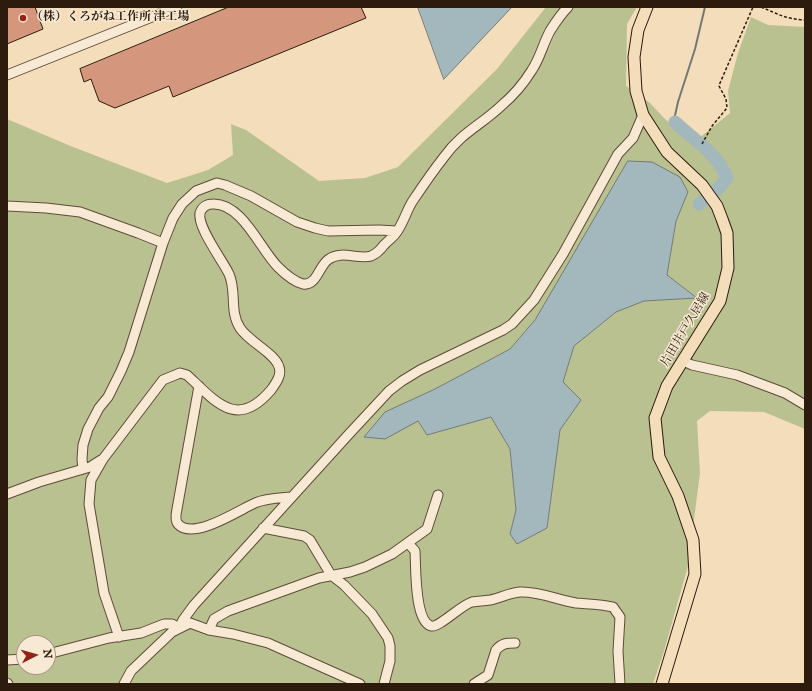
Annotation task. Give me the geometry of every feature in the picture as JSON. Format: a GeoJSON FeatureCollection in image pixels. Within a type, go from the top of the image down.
{"type":"FeatureCollection","features":[{"type":"Feature","properties":{"kind":"main road","name":"片田井戸久居線"},"geometry":{"type":"LineString","coordinates":[[647,7],[638,30],[634,57],[636,91],[643,115],[667,152],[702,185],[716,206],[727,233],[728,268],[720,301],[667,386],[655,418],[659,457],[678,496],[693,540],[695,574],[662,684]]}},
{"type":"Feature","properties":{"kind":"street"},"geometry":{"type":"LineString","coordinates":[[7,75],[177,7]]}},
{"type":"Feature","properties":{"kind":"street"},"geometry":{"type":"LineString","coordinates":[[119,637],[104,593],[89,504],[91,480],[103,459],[163,380],[180,373],[187,375],[223,407],[231,410],[240,410],[248,408],[264,398],[275,385],[280,376],[280,369],[276,360],[246,337],[234,318],[230,275],[216,254],[200,221],[200,214],[203,207],[210,204],[218,204],[226,206],[232,210],[240,217],[279,267],[298,282],[306,284],[312,282],[328,259],[336,256],[371,256],[379,251],[397,231],[412,202],[456,141],[502,106],[532,70],[550,31],[568,7]]}},
{"type":"Feature","properties":{"kind":"street"},"geometry":{"type":"LineString","coordinates":[[179,628],[182,620],[194,605],[389,391],[420,370],[512,324],[534,300],[563,254],[618,154],[633,138],[643,115]]}},
{"type":"Feature","properties":{"kind":"street"},"geometry":{"type":"LineString","coordinates":[[83,469],[83,445],[88,429],[99,408],[108,397],[129,352],[163,243],[173,218],[182,204],[196,191],[217,184],[225,185],[245,193],[297,222],[328,231],[397,231]]}},
{"type":"Feature","properties":{"kind":"street"},"geometry":{"type":"LineString","coordinates":[[7,206],[46,208],[80,212],[163,243]]}},
{"type":"Feature","properties":{"kind":"street"},"geometry":{"type":"LineString","coordinates":[[683,361],[692,365],[738,375],[785,393],[805,405]]}},
{"type":"Feature","properties":{"kind":"street"},"geometry":{"type":"LineString","coordinates":[[199,386],[177,509],[176,520],[178,525],[188,529],[198,529],[256,502],[272,498],[291,497]]}},
{"type":"Feature","properties":{"kind":"street"},"geometry":{"type":"LineString","coordinates":[[7,494],[39,482],[90,467],[103,459]]}},
{"type":"Feature","properties":{"kind":"street"},"geometry":{"type":"LineString","coordinates":[[209,630],[214,619],[228,611],[290,588],[331,575],[350,572],[377,562],[392,554],[427,529],[438,495]]}},
{"type":"Feature","properties":{"kind":"street"},"geometry":{"type":"LineString","coordinates":[[263,528],[304,536],[310,540],[331,575],[344,585],[372,614],[388,638],[390,646],[384,684]]}},
{"type":"Feature","properties":{"kind":"street"},"geometry":{"type":"LineString","coordinates":[[408,543],[415,551],[416,589],[422,617],[427,624],[432,626],[436,626],[459,608],[472,603],[489,600],[511,593],[521,592],[576,603],[613,607],[620,617],[618,651],[620,684]]}},
{"type":"Feature","properties":{"kind":"street"},"geometry":{"type":"LineString","coordinates":[[124,684],[131,671],[172,632],[190,623],[209,630],[233,634],[268,643],[360,684]]}},
{"type":"Feature","properties":{"kind":"street"},"geometry":{"type":"LineString","coordinates":[[56,652],[109,638],[141,633],[164,624],[172,624],[179,628]]}},
{"type":"Feature","properties":{"kind":"street"},"geometry":{"type":"LineString","coordinates":[[474,684],[488,675],[496,650],[506,643],[515,643]]}},
{"type":"Feature","properties":{"kind":"path"},"geometry":{"type":"LineString","coordinates":[[702,144],[712,126],[727,108],[726,99],[719,86],[753,7]]}},
{"type":"Feature","properties":{"kind":"path"},"geometry":{"type":"LineString","coordinates":[[761,7],[791,20],[805,20]]}},
{"type":"Feature","properties":{"kind":"green space"},"geometry":{"type":"Polygon","coordinates":[[[546,7],[637,7],[627,24],[626,86],[650,103],[692,144],[730,113],[728,91],[738,53],[751,17],[768,25],[805,27],[805,429],[764,412],[710,411],[697,421],[700,473],[688,566],[653,684],[7,684],[7,119],[73,147],[167,183],[208,170],[233,155],[231,124],[246,130],[319,181],[365,178],[398,167],[497,69],[546,7]],[[688,192],[535,320],[510,349],[435,389],[385,412],[418,421],[427,435],[491,417],[510,449],[516,510],[510,534],[547,528],[560,430],[581,400],[563,382],[574,346],[616,312],[644,301],[697,298],[667,275],[676,221],[688,192]]]}},
{"type":"Feature","properties":{"kind":"water"},"geometry":{"type":"Polygon","coordinates":[[[418,7],[512,7],[444,79],[418,7]]]}},
{"type":"Feature","properties":{"kind":"water"},"geometry":{"type":"Polygon","coordinates":[[[628,161],[652,162],[680,177],[688,192],[676,221],[667,275],[697,298],[644,301],[616,312],[574,346],[563,382],[581,400],[560,430],[547,528],[517,544],[510,534],[516,510],[510,449],[491,417],[427,435],[418,421],[385,439],[364,437],[385,412],[435,389],[510,349],[535,320],[628,161]]]}},
{"type":"Feature","properties":{"kind":"building","name":"（株）くろがね工作所 津工場"},"geometry":{"type":"Polygon","coordinates":[[[7,7],[35,7],[43,29],[7,44],[7,7]]]}},
{"type":"Feature","properties":{"kind":"building"},"geometry":{"type":"Polygon","coordinates":[[[229,7],[361,7],[366,18],[173,97],[169,86],[115,108],[99,101],[91,79],[84,82],[80,69],[229,7]]]}},
{"type":"Feature","properties":{"kind":"waterway"},"geometry":{"type":"LineString","coordinates":[[675,122],[674,120],[678,102],[695,49],[705,7]]}},
{"type":"Feature","properties":{"kind":"waterway"},"geometry":{"type":"LineString","coordinates":[[675,122],[704,147],[723,169],[727,178],[717,190]]}},
{"type":"Feature","properties":{"kind":"waterway"},"geometry":{"type":"LineString","coordinates":[[699,204],[706,199]]}},
{"type":"Feature","properties":{"kind":"place","name":"（株）くろがね工作所 津工場"},"geometry":{"type":"Point","coordinates":[23,18]}}]}
